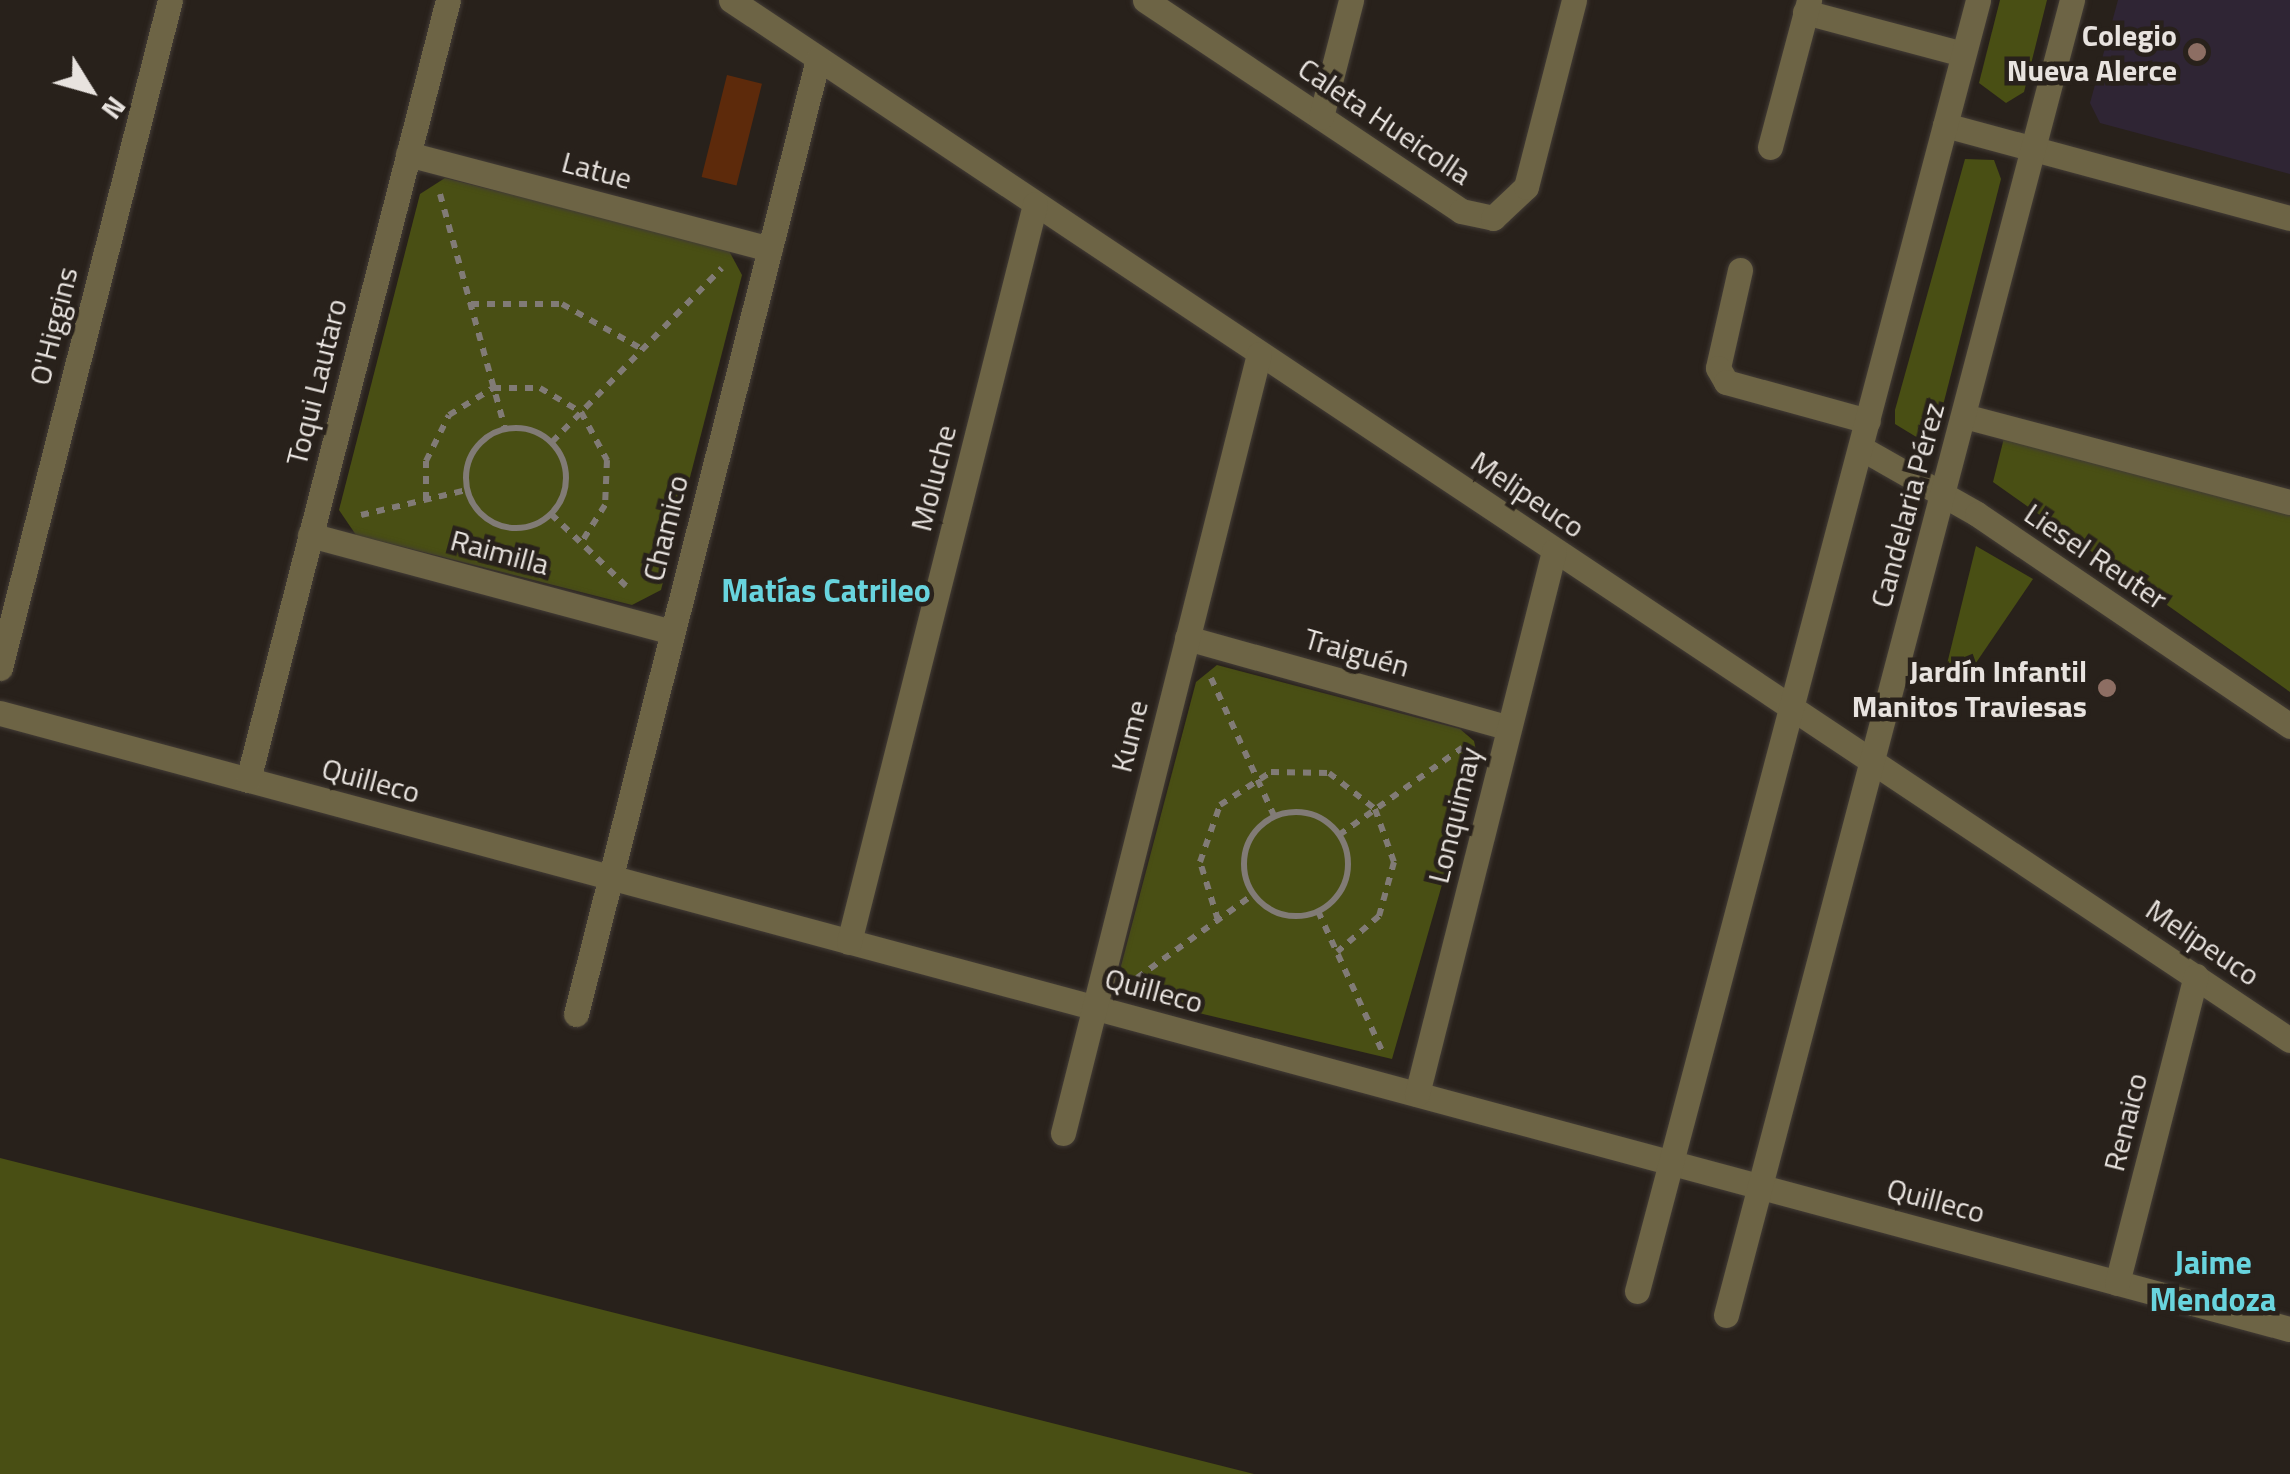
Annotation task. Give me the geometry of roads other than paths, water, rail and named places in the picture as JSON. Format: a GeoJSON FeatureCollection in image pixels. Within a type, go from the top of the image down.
{"type":"FeatureCollection","features":[{"type":"Feature","properties":{"kind":"street","name":"O'Higgins"},"geometry":{"type":"LineString","coordinates":[[0,668],[170,0]]}},
{"type":"Feature","properties":{"kind":"street","name":"Toqui Lautaro"},"geometry":{"type":"LineString","coordinates":[[248,780],[312,531],[419,158],[448,0]]}},
{"type":"Feature","properties":{"kind":"street","name":"Melipeuco"},"geometry":{"type":"LineString","coordinates":[[731,0],[2290,1040]]}},
{"type":"Feature","properties":{"kind":"street","name":"Caleta Hueicolla"},"geometry":{"type":"LineString","coordinates":[[1145,0],[1461,211],[1502,215],[1526,187],[1574,0]]}},
{"type":"Feature","properties":{"kind":"street"},"geometry":{"type":"LineString","coordinates":[[1321,117],[1350,0]]}},
{"type":"Feature","properties":{"kind":"street","name":"Candelaria Pérez"},"geometry":{"type":"LineString","coordinates":[[1637,1291],[1978,0]]}},
{"type":"Feature","properties":{"kind":"street","name":"Candelaria Pérez"},"geometry":{"type":"LineString","coordinates":[[1726,1315],[2072,0]]}},
{"type":"Feature","properties":{"kind":"street"},"geometry":{"type":"LineString","coordinates":[[1770,147],[1807,6],[1963,54]]}},
{"type":"Feature","properties":{"kind":"street","name":"Chamico"},"geometry":{"type":"LineString","coordinates":[[576,1014],[672,632],[758,246],[818,58]]}},
{"type":"Feature","properties":{"kind":"street"},"geometry":{"type":"LineString","coordinates":[[1945,125],[2290,218]]}},
{"type":"Feature","properties":{"kind":"street","name":"Latue"},"geometry":{"type":"LineString","coordinates":[[419,158],[758,246]]}},
{"type":"Feature","properties":{"kind":"street","name":"Moluche"},"geometry":{"type":"LineString","coordinates":[[849,942],[1035,204]]}},
{"type":"Feature","properties":{"kind":"street"},"geometry":{"type":"LineString","coordinates":[[1740,270],[1718,368],[1726,382],[1868,421]]}},
{"type":"Feature","properties":{"kind":"street","name":"Kume"},"geometry":{"type":"LineString","coordinates":[[1063,1133],[1191,639],[1259,354]]}},
{"type":"Feature","properties":{"kind":"street"},"geometry":{"type":"LineString","coordinates":[[1964,416],[2290,502]]}},
{"type":"Feature","properties":{"kind":"street","name":"Liesel Reuter"},"geometry":{"type":"LineString","coordinates":[[1861,448],[1944,495],[2290,726]]}},
{"type":"Feature","properties":{"kind":"street","name":"Raimilla"},"geometry":{"type":"LineString","coordinates":[[312,531],[672,632]]}},
{"type":"Feature","properties":{"kind":"street","name":"Lonquimay"},"geometry":{"type":"LineString","coordinates":[[1408,1092],[1502,726],[1554,551]]}},
{"type":"Feature","properties":{"kind":"street","name":"Traiguén"},"geometry":{"type":"LineString","coordinates":[[1191,639],[1502,726]]}},
{"type":"Feature","properties":{"kind":"street","name":"Quilleco"},"geometry":{"type":"LineString","coordinates":[[0,714],[2290,1329]]}},
{"type":"Feature","properties":{"kind":"street","name":"Renaico"},"geometry":{"type":"LineString","coordinates":[[2117,1283],[2196,976]]}},
{"type":"Feature","properties":{"kind":"place","name":"Colegio Nueva Alerce"},"geometry":{"type":"Point","coordinates":[2197,52]}},
{"type":"Feature","properties":{"kind":"place","name":"Jardín Infantil Manitos Traviesas"},"geometry":{"type":"Point","coordinates":[2107,688]}},
{"type":"Feature","properties":{"kind":"district","name":"Matías Catrileo"},"geometry":{"type":"Point","coordinates":[826,590]}},
{"type":"Feature","properties":{"kind":"district","name":"Jaime Mendoza"},"geometry":{"type":"Point","coordinates":[2213,1282]}}]}
